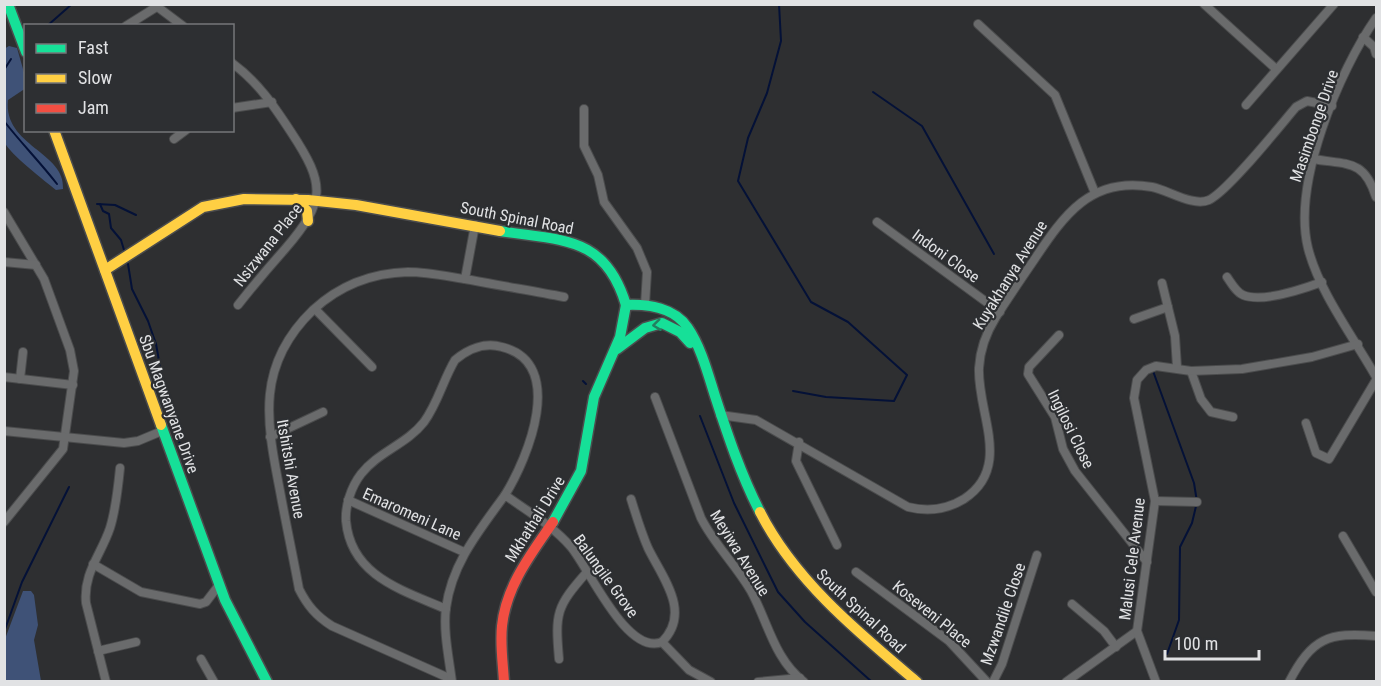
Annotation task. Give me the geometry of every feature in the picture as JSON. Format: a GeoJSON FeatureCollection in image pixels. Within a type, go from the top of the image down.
{"type":"FeatureCollection","features":[{"type":"Feature","properties":{"kind":"street"},"geometry":{"type":"LineString","coordinates":[[8,4],[24,47]]}},
{"type":"Feature","properties":{"kind":"street"},"geometry":{"type":"LineString","coordinates":[[1204,4],[1276,69]]}},
{"type":"Feature","properties":{"kind":"street"},"geometry":{"type":"LineString","coordinates":[[1246,105],[1334,4]]}},
{"type":"Feature","properties":{"kind":"street"},"geometry":{"type":"LineString","coordinates":[[129,24],[156,5],[180,24]]}},
{"type":"Feature","properties":{"kind":"street","name":"Masimbonge Drive"},"geometry":{"type":"LineString","coordinates":[[1377,18],[1363,37],[1332,106],[1313,159],[1306,188],[1304,218],[1309,250],[1322,282],[1377,378]]}},
{"type":"Feature","properties":{"kind":"street"},"geometry":{"type":"LineString","coordinates":[[978,24],[1055,95],[1095,193]]}},
{"type":"Feature","properties":{"kind":"street"},"geometry":{"type":"LineString","coordinates":[[1363,37],[1370,42],[1377,54]]}},
{"type":"Feature","properties":{"kind":"street"},"geometry":{"type":"LineString","coordinates":[[234,65],[256,82],[272,102],[309,160],[314,174],[316,200]]}},
{"type":"Feature","properties":{"kind":"street","name":"Kuyakhanya Avenue"},"geometry":{"type":"LineString","coordinates":[[720,415],[756,420],[799,442],[908,507],[942,509],[964,499],[978,486],[989,464],[990,436],[979,368],[985,337],[1066,213],[1095,193],[1116,187],[1143,186],[1198,202],[1206,201],[1223,189],[1296,107],[1307,101],[1332,106]]}},
{"type":"Feature","properties":{"kind":"street"},"geometry":{"type":"LineString","coordinates":[[234,108],[272,102]]}},
{"type":"Feature","properties":{"kind":"street"},"geometry":{"type":"LineString","coordinates":[[584,109],[584,146],[598,174],[606,207],[626,232],[647,272],[645,304]]}},
{"type":"Feature","properties":{"kind":"street","name":"Sbu Magwanyane Drive"},"geometry":{"type":"LineString","coordinates":[[55,132],[219,585],[242,636],[267,681]]}},
{"type":"Feature","properties":{"kind":"street"},"geometry":{"type":"LineString","coordinates":[[174,139],[183,132]]}},
{"type":"Feature","properties":{"kind":"street"},"geometry":{"type":"LineString","coordinates":[[1313,159],[1357,167],[1365,171],[1370,177],[1377,197]]}},
{"type":"Feature","properties":{"kind":"street","name":"South Spinal Road"},"geometry":{"type":"LineString","coordinates":[[105,270],[203,207],[244,199],[316,200],[567,241],[595,252],[616,275],[626,305],[645,304],[666,310],[688,327],[751,495],[784,553],[828,605],[917,681]]}},
{"type":"Feature","properties":{"kind":"street"},"geometry":{"type":"LineString","coordinates":[[296,200],[307,211],[308,221]]}},
{"type":"Feature","properties":{"kind":"street","name":"Nsizwana Place"},"geometry":{"type":"LineString","coordinates":[[238,305],[308,221],[316,200]]}},
{"type":"Feature","properties":{"kind":"street"},"geometry":{"type":"LineString","coordinates":[[4,212],[49,291],[75,371],[67,438],[61,453],[4,522]]}},
{"type":"Feature","properties":{"kind":"street","name":"Indoni Close"},"geometry":{"type":"LineString","coordinates":[[877,222],[1000,312]]}},
{"type":"Feature","properties":{"kind":"street"},"geometry":{"type":"LineString","coordinates":[[465,279],[475,225]]}},
{"type":"Feature","properties":{"kind":"street"},"geometry":{"type":"LineString","coordinates":[[4,262],[36,265]]}},
{"type":"Feature","properties":{"kind":"street","name":"Itshitshi Avenue"},"geometry":{"type":"LineString","coordinates":[[452,680],[332,626],[312,611],[299,589],[270,437],[267,400],[275,367],[298,326],[315,309],[341,289],[389,273],[423,272],[564,297]]}},
{"type":"Feature","properties":{"kind":"street"},"geometry":{"type":"LineString","coordinates":[[1227,277],[1242,295],[1251,297],[1302,290],[1322,282]]}},
{"type":"Feature","properties":{"kind":"street"},"geometry":{"type":"LineString","coordinates":[[1162,283],[1175,336],[1178,367]]}},
{"type":"Feature","properties":{"kind":"street","name":"Mkhathali Drive"},"geometry":{"type":"LineString","coordinates":[[504,681],[501,640],[506,602],[520,570],[550,528],[577,481],[586,450],[596,391],[625,324],[626,305]]}},
{"type":"Feature","properties":{"kind":"street"},"geometry":{"type":"LineString","coordinates":[[1134,319],[1168,307]]}},
{"type":"Feature","properties":{"kind":"street"},"geometry":{"type":"LineString","coordinates":[[315,309],[372,367]]}},
{"type":"Feature","properties":{"kind":"street"},"geometry":{"type":"LineString","coordinates":[[614,352],[644,327],[659,323],[679,329],[698,352]]}},
{"type":"Feature","properties":{"kind":"street","name":"Ingilosi Close"},"geometry":{"type":"LineString","coordinates":[[1059,335],[1029,367],[1028,374],[1055,417],[1063,449],[1082,482],[1147,562]]}},
{"type":"Feature","properties":{"kind":"street","name":"Malusi Cele Avenue"},"geometry":{"type":"LineString","coordinates":[[1156,681],[1137,632],[1155,501],[1134,390],[1142,374],[1150,368],[1161,365],[1191,370],[1256,368],[1311,357],[1358,344]]}},
{"type":"Feature","properties":{"kind":"street"},"geometry":{"type":"LineString","coordinates":[[446,609],[385,582],[363,566],[355,555],[349,537],[346,514],[348,500],[360,475],[370,464],[398,446],[424,422],[455,360],[463,353],[487,345],[500,346],[522,356],[536,374],[538,401],[526,454],[505,495],[464,552],[456,569],[446,609],[452,680]]}},
{"type":"Feature","properties":{"kind":"street"},"geometry":{"type":"LineString","coordinates":[[20,379],[23,352]]}},
{"type":"Feature","properties":{"kind":"street"},"geometry":{"type":"LineString","coordinates":[[1191,370],[1201,399],[1211,412],[1233,417]]}},
{"type":"Feature","properties":{"kind":"street"},"geometry":{"type":"LineString","coordinates":[[4,377],[73,385]]}},
{"type":"Feature","properties":{"kind":"street"},"geometry":{"type":"LineString","coordinates":[[1306,423],[1316,453],[1329,459],[1377,378]]}},
{"type":"Feature","properties":{"kind":"street","name":"Meyiwa Avenue"},"geometry":{"type":"LineString","coordinates":[[655,397],[700,518],[720,551],[747,585],[778,651],[802,680]]}},
{"type":"Feature","properties":{"kind":"street"},"geometry":{"type":"LineString","coordinates":[[270,437],[323,412]]}},
{"type":"Feature","properties":{"kind":"street"},"geometry":{"type":"LineString","coordinates":[[4,431],[124,443],[162,431]]}},
{"type":"Feature","properties":{"kind":"street"},"geometry":{"type":"LineString","coordinates":[[799,442],[796,461],[837,545]]}},
{"type":"Feature","properties":{"kind":"street"},"geometry":{"type":"LineString","coordinates":[[106,681],[85,596],[87,576],[112,523],[120,468]]}},
{"type":"Feature","properties":{"kind":"street","name":"Balungile Grove"},"geometry":{"type":"LineString","coordinates":[[505,495],[550,528],[572,549],[612,609],[638,640],[651,645],[662,642]]}},
{"type":"Feature","properties":{"kind":"street"},"geometry":{"type":"LineString","coordinates":[[630,499],[648,547],[673,596],[671,630],[662,642],[689,670],[711,681]]}},
{"type":"Feature","properties":{"kind":"street","name":"Emaromeni Lane"},"geometry":{"type":"LineString","coordinates":[[348,500],[464,552]]}},
{"type":"Feature","properties":{"kind":"street"},"geometry":{"type":"LineString","coordinates":[[1155,501],[1197,502]]}},
{"type":"Feature","properties":{"kind":"street"},"geometry":{"type":"LineString","coordinates":[[1343,536],[1377,592]]}},
{"type":"Feature","properties":{"kind":"street","name":"Mzwandile Close"},"geometry":{"type":"LineString","coordinates":[[993,681],[1002,664],[1037,555]]}},
{"type":"Feature","properties":{"kind":"street"},"geometry":{"type":"LineString","coordinates":[[93,564],[141,592],[200,604],[206,602],[219,585]]}},
{"type":"Feature","properties":{"kind":"street"},"geometry":{"type":"LineString","coordinates":[[559,659],[556,627],[561,605],[587,572]]}},
{"type":"Feature","properties":{"kind":"street","name":"Koseveni Place"},"geometry":{"type":"LineString","coordinates":[[856,572],[949,641],[987,681]]}},
{"type":"Feature","properties":{"kind":"street"},"geometry":{"type":"LineString","coordinates":[[1072,604],[1104,631],[1116,647]]}},
{"type":"Feature","properties":{"kind":"street"},"geometry":{"type":"LineString","coordinates":[[1066,681],[1137,632]]}},
{"type":"Feature","properties":{"kind":"street"},"geometry":{"type":"LineString","coordinates":[[1289,681],[1301,659],[1320,640],[1345,634],[1377,636]]}},
{"type":"Feature","properties":{"kind":"street"},"geometry":{"type":"LineString","coordinates":[[98,651],[136,642]]}},
{"type":"Feature","properties":{"kind":"street"},"geometry":{"type":"LineString","coordinates":[[201,659],[214,681]]}},
{"type":"Feature","properties":{"kind":"street"},"geometry":{"type":"LineString","coordinates":[[758,681],[802,680]]}},
{"type":"Feature","properties":{"kind":"shaded area"},"geometry":{"type":"Polygon","coordinates":[[[9,46],[17,48],[24,72],[24,89],[8,100],[9,116],[24,139],[55,166],[61,176],[63,189],[56,190],[20,160],[5,143],[4,49],[9,46]]]}},
{"type":"Feature","properties":{"kind":"shaded area"},"geometry":{"type":"Polygon","coordinates":[[[23,591],[31,591],[34,595],[38,625],[34,640],[41,681],[5,681],[5,639],[23,591]]]}},
{"type":"Feature","properties":{"kind":"waterway"},"geometry":{"type":"LineString","coordinates":[[49,24],[72,4]]}},
{"type":"Feature","properties":{"kind":"waterway"},"geometry":{"type":"LineString","coordinates":[[779,4],[781,41],[767,93],[748,138],[738,181],[811,302],[848,322],[907,375],[894,401],[826,397],[793,391]]}},
{"type":"Feature","properties":{"kind":"waterway"},"geometry":{"type":"LineString","coordinates":[[4,70],[11,59]]}},
{"type":"Feature","properties":{"kind":"waterway"},"geometry":{"type":"LineString","coordinates":[[873,92],[922,126],[994,254]]}},
{"type":"Feature","properties":{"kind":"waterway"},"geometry":{"type":"LineString","coordinates":[[4,121],[57,184]]}},
{"type":"Feature","properties":{"kind":"waterway"},"geometry":{"type":"LineString","coordinates":[[97,204],[115,205],[136,215]]}},
{"type":"Feature","properties":{"kind":"waterway"},"geometry":{"type":"LineString","coordinates":[[100,204],[103,211],[109,214],[111,228],[121,240],[124,250]]}},
{"type":"Feature","properties":{"kind":"waterway"},"geometry":{"type":"LineString","coordinates":[[128,264],[132,289],[148,321],[156,344],[165,394],[187,468]]}},
{"type":"Feature","properties":{"kind":"waterway"},"geometry":{"type":"LineString","coordinates":[[1153,371],[1194,483],[1197,502],[1192,523],[1180,547],[1179,620],[1167,654]]}},
{"type":"Feature","properties":{"kind":"waterway"},"geometry":{"type":"LineString","coordinates":[[583,381],[586,384]]}},
{"type":"Feature","properties":{"kind":"waterway"},"geometry":{"type":"LineString","coordinates":[[700,416],[734,503],[778,592],[805,622],[872,682]]}},
{"type":"Feature","properties":{"kind":"waterway"},"geometry":{"type":"LineString","coordinates":[[4,632],[22,582],[69,487]]}},
{"type":"Feature","properties":{"kind":"traffic: fast"},"geometry":{"type":"LineString","coordinates":[[8,4],[24,47]]}},
{"type":"Feature","properties":{"kind":"traffic: fast"},"geometry":{"type":"LineString","coordinates":[[500,231],[562,240],[593,253],[606,265],[617,282],[626,305],[643,305],[660,309],[683,321],[693,335],[700,352],[735,455],[760,512]]}},
{"type":"Feature","properties":{"kind":"traffic: fast"},"geometry":{"type":"LineString","coordinates":[[553,522],[581,471],[594,397],[620,337],[626,305]]}},
{"type":"Feature","properties":{"kind":"traffic: fast"},"geometry":{"type":"LineString","coordinates":[[617,349],[645,328],[662,323],[680,332],[690,343]]}},
{"type":"Feature","properties":{"kind":"traffic: fast"},"geometry":{"type":"LineString","coordinates":[[161,425],[225,600],[267,682]]}},
{"type":"Feature","properties":{"kind":"traffic: slow"},"geometry":{"type":"LineString","coordinates":[[55,132],[161,425]]}},
{"type":"Feature","properties":{"kind":"traffic: slow"},"geometry":{"type":"LineString","coordinates":[[105,270],[203,207],[244,199],[308,200],[356,205],[500,231]]}},
{"type":"Feature","properties":{"kind":"traffic: slow"},"geometry":{"type":"LineString","coordinates":[[296,199],[307,211],[308,221]]}},
{"type":"Feature","properties":{"kind":"traffic: slow"},"geometry":{"type":"LineString","coordinates":[[760,512],[774,537],[810,583],[851,625],[917,682]]}},
{"type":"Feature","properties":{"kind":"traffic: jam"},"geometry":{"type":"LineString","coordinates":[[504,682],[501,647],[504,611],[521,571],[553,522]]}}]}
